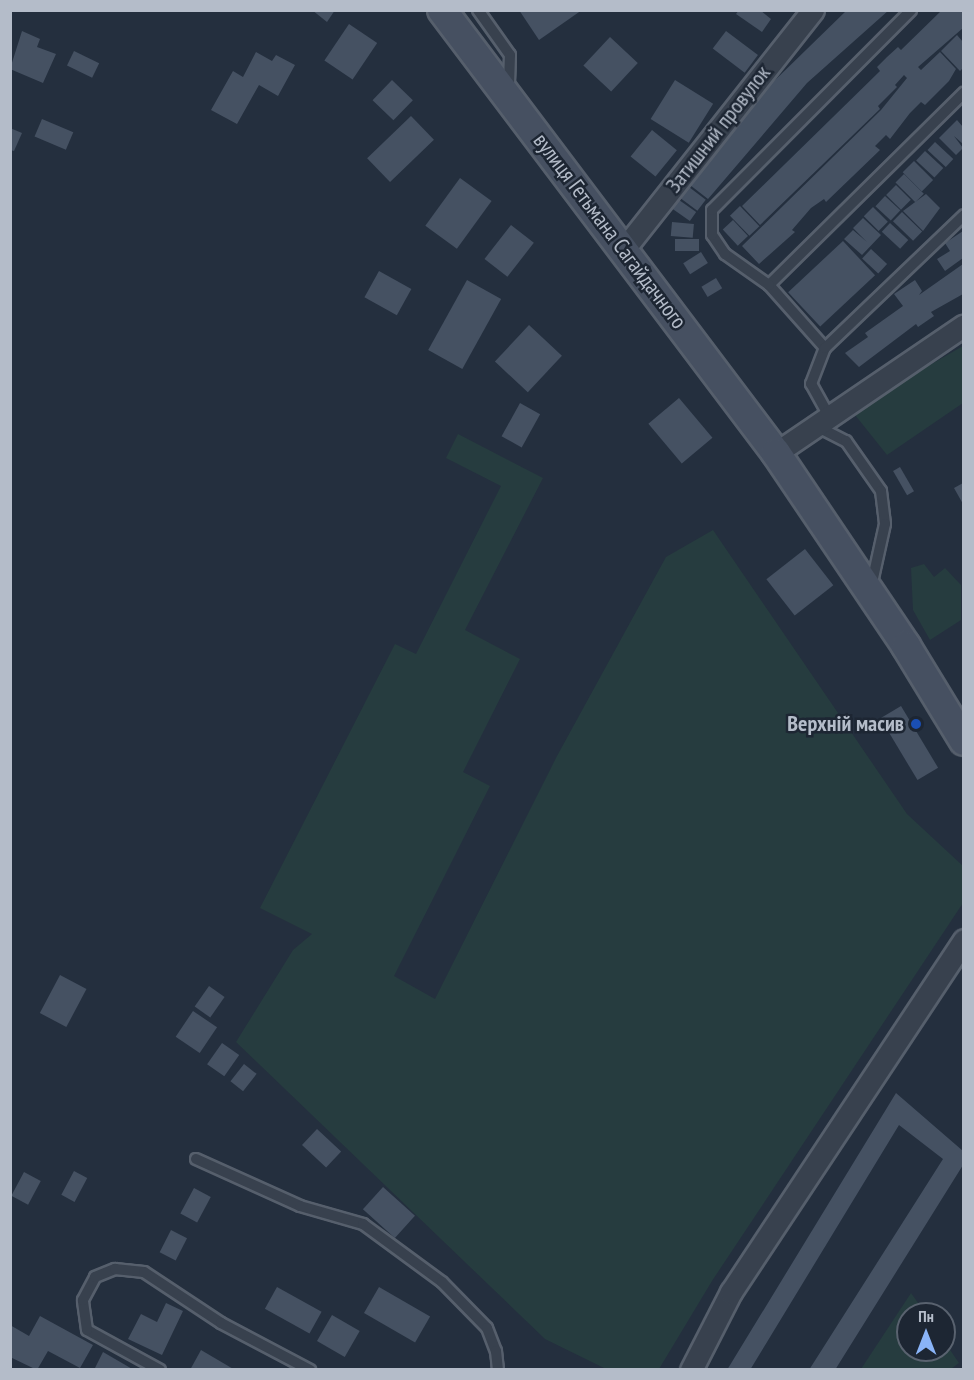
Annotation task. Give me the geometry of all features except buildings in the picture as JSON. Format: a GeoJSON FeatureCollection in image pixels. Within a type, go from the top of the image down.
{"type":"FeatureCollection","features":[{"type":"Feature","properties":{"kind":"main road","name":"вулиця Гетьмана Сагайдачного"},"geometry":{"type":"LineString","coordinates":[[442,10],[776,453],[870,592],[963,741]]}},
{"type":"Feature","properties":{"kind":"street","name":"Затишний провулок"},"geometry":{"type":"LineString","coordinates":[[624,249],[813,10]]}},
{"type":"Feature","properties":{"kind":"street"},"geometry":{"type":"LineString","coordinates":[[776,453],[963,325]]}},
{"type":"Feature","properties":{"kind":"street"},"geometry":{"type":"LineString","coordinates":[[691,1370],[731,1292],[963,939]]}},
{"type":"Feature","properties":{"kind":"lane"},"geometry":{"type":"LineString","coordinates":[[478,10],[510,55],[509,98]]}},
{"type":"Feature","properties":{"kind":"lane"},"geometry":{"type":"LineString","coordinates":[[825,348],[769,285],[724,254],[712,235],[712,210],[912,10]]}},
{"type":"Feature","properties":{"kind":"lane"},"geometry":{"type":"LineString","coordinates":[[769,285],[963,93]]}},
{"type":"Feature","properties":{"kind":"lane"},"geometry":{"type":"LineString","coordinates":[[870,592],[885,524],[881,491],[846,441],[823,421],[812,384],[825,348],[963,215]]}},
{"type":"Feature","properties":{"kind":"lane"},"geometry":{"type":"LineString","coordinates":[[196,1159],[300,1206],[363,1224],[441,1282],[487,1328],[496,1351],[498,1370]]}},
{"type":"Feature","properties":{"kind":"lane"},"geometry":{"type":"LineString","coordinates":[[160,1370],[87,1330],[83,1300],[95,1277],[115,1269],[144,1272],[221,1323],[310,1370]]}},
{"type":"Feature","properties":{"kind":"green space"},"geometry":{"type":"Polygon","coordinates":[[[963,346],[963,403],[887,455],[851,410],[963,346]]]}},
{"type":"Feature","properties":{"kind":"green space"},"geometry":{"type":"Polygon","coordinates":[[[458,434],[543,478],[465,630],[520,659],[463,772],[490,786],[394,976],[435,999],[557,756],[666,557],[713,530],[907,814],[963,866],[963,903],[712,1281],[659,1369],[606,1369],[545,1339],[236,1042],[293,950],[312,934],[260,908],[395,644],[416,654],[501,486],[446,458],[458,434]]]}},
{"type":"Feature","properties":{"kind":"green space"},"geometry":{"type":"Polygon","coordinates":[[[924,564],[934,577],[945,568],[961,585],[961,620],[930,640],[913,610],[911,568],[924,564]]]}},
{"type":"Feature","properties":{"kind":"green space"},"geometry":{"type":"Polygon","coordinates":[[[911,1293],[917,1302],[905,1302],[911,1293]]]}},
{"type":"Feature","properties":{"kind":"green space"},"geometry":{"type":"Polygon","coordinates":[[[896,1316],[896,1362],[956,1362],[956,1359],[959,1363],[951,1369],[861,1369],[896,1316]]]}},
{"type":"Feature","properties":{"kind":"place","name":"Верхній масив"},"geometry":{"type":"Point","coordinates":[916,724]}}]}
